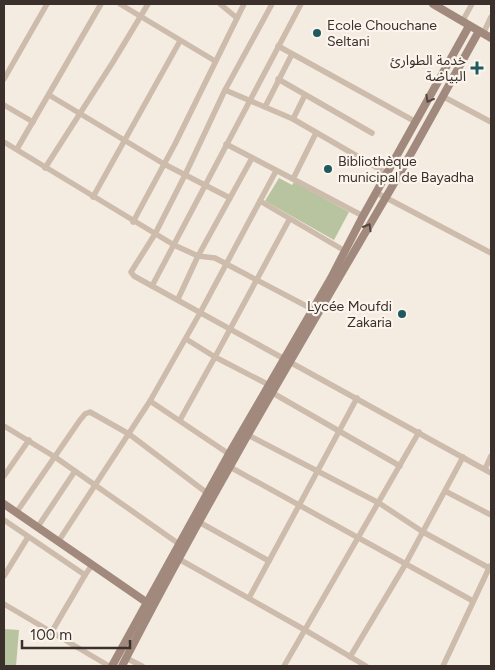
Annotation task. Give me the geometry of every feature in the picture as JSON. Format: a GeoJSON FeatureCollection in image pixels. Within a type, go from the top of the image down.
{"type":"FeatureCollection","features":[{"type":"Feature","properties":{"kind":"street"},"geometry":{"type":"LineString","coordinates":[[4,79],[47,4]]}},
{"type":"Feature","properties":{"kind":"street"},"geometry":{"type":"LineString","coordinates":[[17,149],[101,4]]}},
{"type":"Feature","properties":{"kind":"street"},"geometry":{"type":"LineString","coordinates":[[120,4],[215,61]]}},
{"type":"Feature","properties":{"kind":"street"},"geometry":{"type":"LineString","coordinates":[[45,168],[148,4]]}},
{"type":"Feature","properties":{"kind":"street"},"geometry":{"type":"LineString","coordinates":[[220,4],[237,18]]}},
{"type":"Feature","properties":{"kind":"street"},"geometry":{"type":"LineString","coordinates":[[133,222],[244,4]]}},
{"type":"Feature","properties":{"kind":"street"},"geometry":{"type":"LineString","coordinates":[[272,4],[225,90],[156,234],[131,272],[134,276],[200,313],[231,328],[491,473]]}},
{"type":"Feature","properties":{"kind":"street"},"geometry":{"type":"LineString","coordinates":[[152,286],[301,4]]}},
{"type":"Feature","properties":{"kind":"street"},"geometry":{"type":"LineString","coordinates":[[433,4],[491,38]]}},
{"type":"Feature","properties":{"kind":"street"},"geometry":{"type":"LineString","coordinates":[[287,359],[312,309],[331,278],[363,216],[416,122],[466,24],[472,4]]}},
{"type":"Feature","properties":{"kind":"street"},"geometry":{"type":"LineString","coordinates":[[176,557],[179,544],[229,454],[270,389],[385,197],[442,96],[491,17]]}},
{"type":"Feature","properties":{"kind":"street"},"geometry":{"type":"LineString","coordinates":[[93,197],[180,41]]}},
{"type":"Feature","properties":{"kind":"street"},"geometry":{"type":"LineString","coordinates":[[278,46],[416,122]]}},
{"type":"Feature","properties":{"kind":"street"},"geometry":{"type":"LineString","coordinates":[[265,107],[292,54]]}},
{"type":"Feature","properties":{"kind":"street"},"geometry":{"type":"LineString","coordinates":[[278,79],[372,133]]}},
{"type":"Feature","properties":{"kind":"street"},"geometry":{"type":"LineString","coordinates":[[225,90],[293,119],[388,174]]}},
{"type":"Feature","properties":{"kind":"street"},"geometry":{"type":"LineString","coordinates":[[49,95],[164,164],[230,198]]}},
{"type":"Feature","properties":{"kind":"street"},"geometry":{"type":"LineString","coordinates":[[293,119],[306,95]]}},
{"type":"Feature","properties":{"kind":"street"},"geometry":{"type":"LineString","coordinates":[[442,96],[491,122]]}},
{"type":"Feature","properties":{"kind":"street"},"geometry":{"type":"LineString","coordinates":[[4,105],[33,122]]}},
{"type":"Feature","properties":{"kind":"street"},"geometry":{"type":"LineString","coordinates":[[292,179],[316,133]]}},
{"type":"Feature","properties":{"kind":"street"},"geometry":{"type":"LineString","coordinates":[[4,142],[133,222],[174,245],[198,256],[210,257],[227,264],[312,309]]}},
{"type":"Feature","properties":{"kind":"street"},"geometry":{"type":"LineString","coordinates":[[226,144],[363,216]]}},
{"type":"Feature","properties":{"kind":"street"},"geometry":{"type":"LineString","coordinates":[[178,299],[198,256],[252,158]]}},
{"type":"Feature","properties":{"kind":"street"},"geometry":{"type":"LineString","coordinates":[[58,542],[150,401],[186,339],[276,171]]}},
{"type":"Feature","properties":{"kind":"street"},"geometry":{"type":"LineString","coordinates":[[377,193],[491,253]]}},
{"type":"Feature","properties":{"kind":"street"},"geometry":{"type":"LineString","coordinates":[[260,201],[289,220],[346,251]]}},
{"type":"Feature","properties":{"kind":"street"},"geometry":{"type":"LineString","coordinates":[[180,420],[216,358],[289,220]]}},
{"type":"Feature","properties":{"kind":"street"},"geometry":{"type":"LineString","coordinates":[[186,339],[400,466]]}},
{"type":"Feature","properties":{"kind":"street"},"geometry":{"type":"LineString","coordinates":[[4,604],[51,633],[111,666],[199,522],[248,435],[270,389]]}},
{"type":"Feature","properties":{"kind":"street"},"geometry":{"type":"LineString","coordinates":[[249,598],[356,398]]}},
{"type":"Feature","properties":{"kind":"street"},"geometry":{"type":"LineString","coordinates":[[150,401],[229,454]]}},
{"type":"Feature","properties":{"kind":"street"},"geometry":{"type":"LineString","coordinates":[[16,513],[80,420],[85,414],[90,412],[129,434],[207,493]]}},
{"type":"Feature","properties":{"kind":"street"},"geometry":{"type":"LineString","coordinates":[[4,426],[55,457],[179,544]]}},
{"type":"Feature","properties":{"kind":"street"},"geometry":{"type":"LineString","coordinates":[[284,666],[419,432]]}},
{"type":"Feature","properties":{"kind":"street"},"geometry":{"type":"LineString","coordinates":[[248,435],[379,504],[423,532],[491,567],[443,666]]}},
{"type":"Feature","properties":{"kind":"street"},"geometry":{"type":"LineString","coordinates":[[4,476],[29,440]]}},
{"type":"Feature","properties":{"kind":"street"},"geometry":{"type":"LineString","coordinates":[[484,469],[491,456]]}},
{"type":"Feature","properties":{"kind":"street"},"geometry":{"type":"LineString","coordinates":[[350,657],[405,565],[463,457]]}},
{"type":"Feature","properties":{"kind":"street"},"geometry":{"type":"LineString","coordinates":[[230,467],[474,602]]}},
{"type":"Feature","properties":{"kind":"street"},"geometry":{"type":"LineString","coordinates":[[37,528],[75,471]]}},
{"type":"Feature","properties":{"kind":"street"},"geometry":{"type":"LineString","coordinates":[[445,491],[491,516]]}},
{"type":"Feature","properties":{"kind":"street"},"geometry":{"type":"LineString","coordinates":[[4,504],[149,604]]}},
{"type":"Feature","properties":{"kind":"street"},"geometry":{"type":"LineString","coordinates":[[4,520],[85,575]]}},
{"type":"Feature","properties":{"kind":"street"},"geometry":{"type":"LineString","coordinates":[[199,522],[269,561]]}},
{"type":"Feature","properties":{"kind":"street"},"geometry":{"type":"LineString","coordinates":[[4,576],[28,536]]}},
{"type":"Feature","properties":{"kind":"street"},"geometry":{"type":"LineString","coordinates":[[44,548],[50,536]]}},
{"type":"Feature","properties":{"kind":"street"},"geometry":{"type":"LineString","coordinates":[[176,557],[366,666]]}},
{"type":"Feature","properties":{"kind":"street"},"geometry":{"type":"LineString","coordinates":[[51,633],[92,565]]}},
{"type":"Feature","properties":{"kind":"street"},"geometry":{"type":"LineString","coordinates":[[122,666],[149,604]]}},
{"type":"Feature","properties":{"kind":"street"},"geometry":{"type":"LineString","coordinates":[[126,658],[142,666]]}},
{"type":"Feature","properties":{"kind":"green space"},"geometry":{"type":"Polygon","coordinates":[[[279,178],[292,185],[294,182],[349,212],[334,240],[265,201],[279,178]]]}},
{"type":"Feature","properties":{"kind":"green space"},"geometry":{"type":"Polygon","coordinates":[[[4,629],[19,630],[16,666],[4,666],[4,629]]]}},
{"type":"Feature","properties":{"kind":"place","name":"Ecole Chouchane Seltani"},"geometry":{"type":"Point","coordinates":[317,33]}},
{"type":"Feature","properties":{"kind":"place","name":"خدمة الطوارئ البياضة"},"geometry":{"type":"Point","coordinates":[477,68]}},
{"type":"Feature","properties":{"kind":"place","name":"Bibliothèque municipal de Bayadha"},"geometry":{"type":"Point","coordinates":[328,169]}},
{"type":"Feature","properties":{"kind":"place","name":"Lycée Moufdi Zakaria"},"geometry":{"type":"Point","coordinates":[402,314]}}]}
